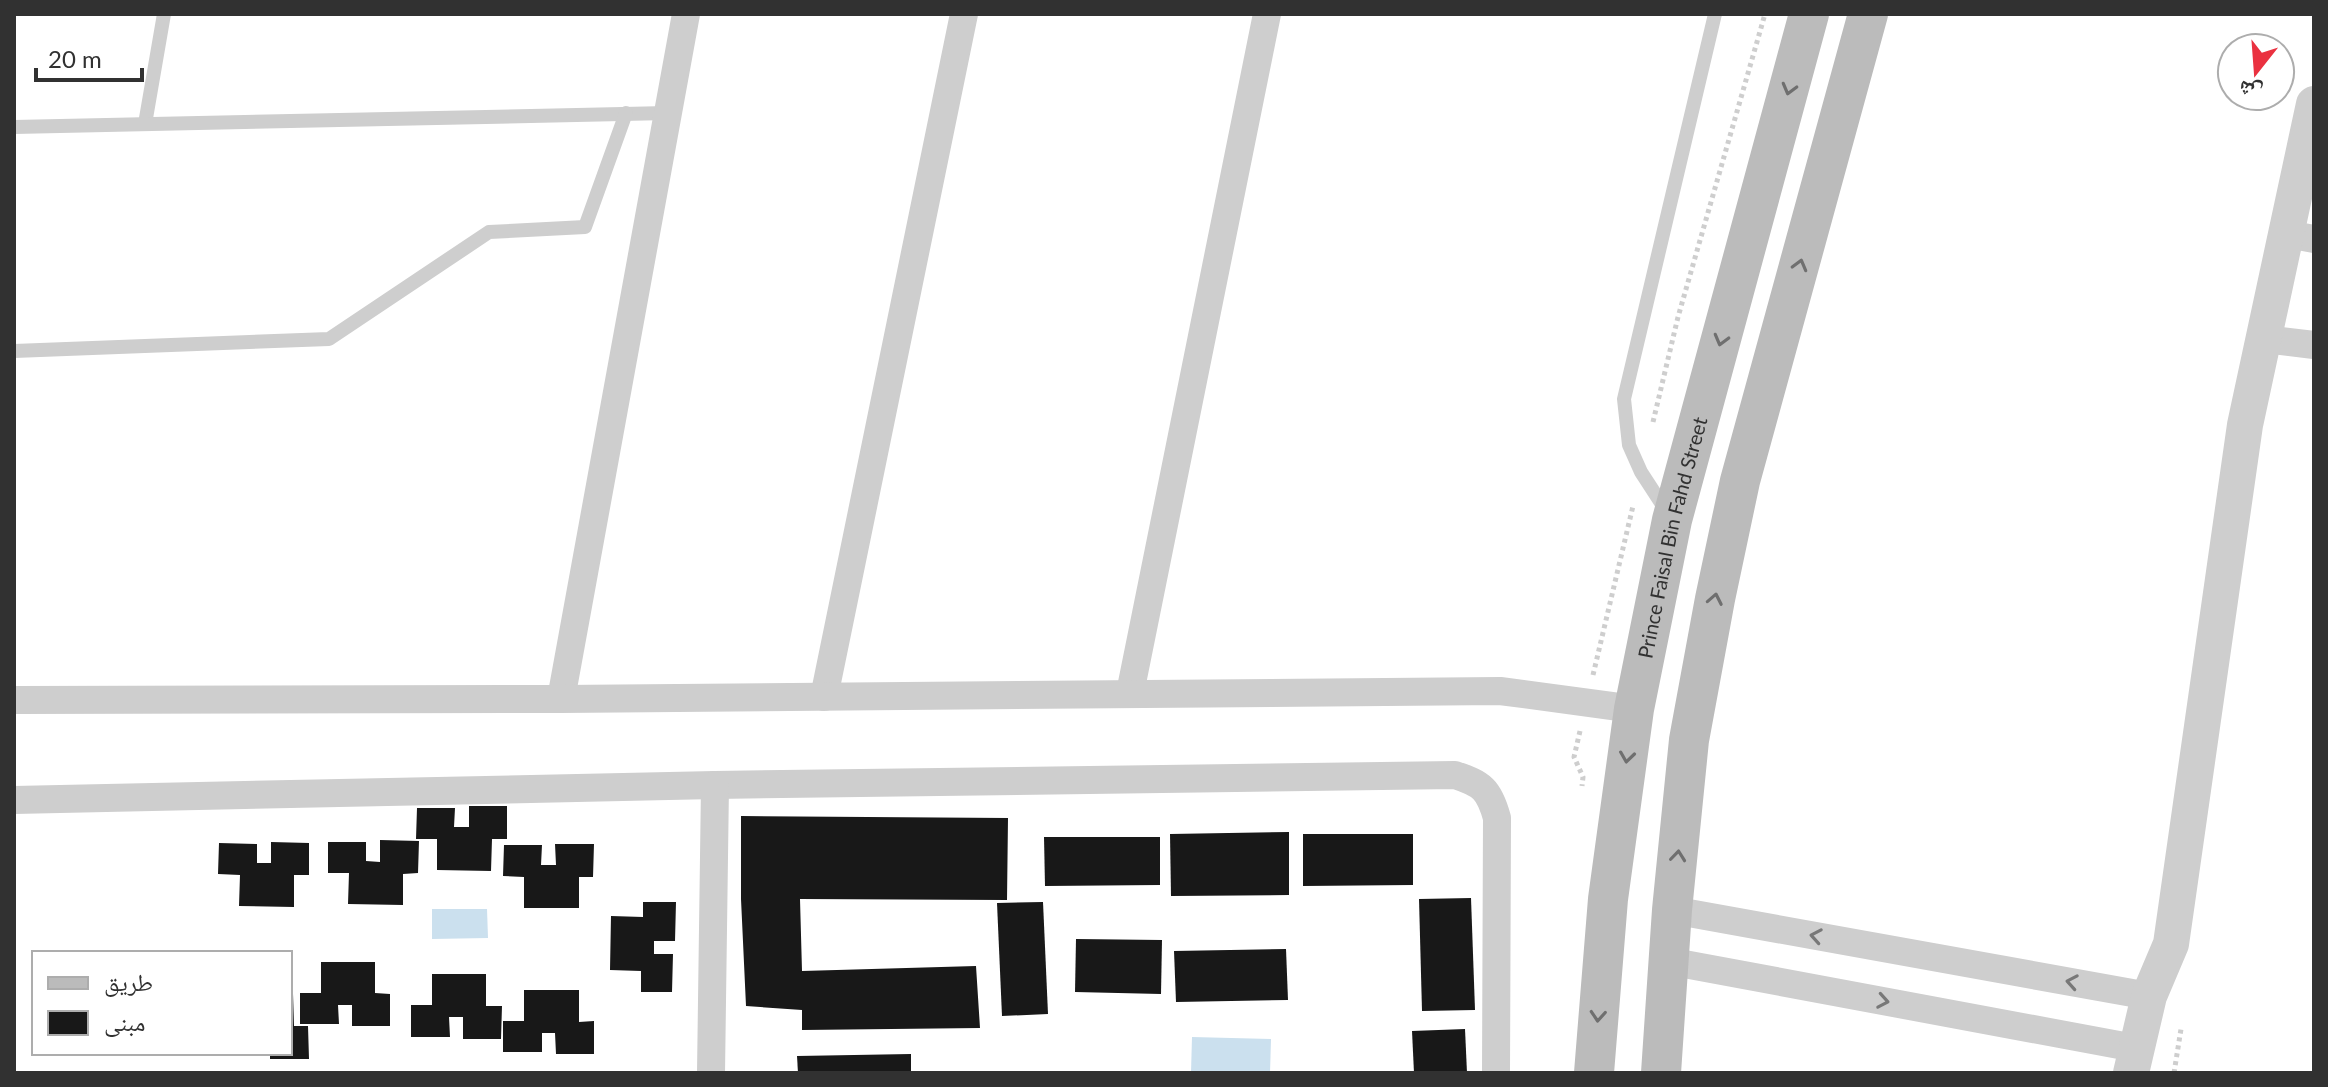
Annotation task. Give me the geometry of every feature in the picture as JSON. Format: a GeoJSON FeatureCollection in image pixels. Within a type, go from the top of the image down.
{"type":"FeatureCollection","features":[{"type":"Feature","properties":{"kind":"main road","name":"Prince Faisal Bin Fahd Street"},"geometry":{"type":"LineString","coordinates":[[1594,1073],[1608,899],[1634,709],[1672,520],[1809,14]]}},
{"type":"Feature","properties":{"kind":"main road"},"geometry":{"type":"LineString","coordinates":[[1661,1073],[1672,910],[1689,740],[1715,599],[1740,481],[1868,14]]}},
{"type":"Feature","properties":{"kind":"street"},"geometry":{"type":"LineString","coordinates":[[561,699],[686,14]]}},
{"type":"Feature","properties":{"kind":"street"},"geometry":{"type":"LineString","coordinates":[[824,697],[964,14]]}},
{"type":"Feature","properties":{"kind":"street"},"geometry":{"type":"LineString","coordinates":[[1130,693],[1267,14]]}},
{"type":"Feature","properties":{"kind":"street"},"geometry":{"type":"LineString","coordinates":[[1668,961],[2133,1060],[2149,996],[2171,944],[2245,425],[2265,339],[2300,236],[2314,104]]}},
{"type":"Feature","properties":{"kind":"street"},"geometry":{"type":"LineString","coordinates":[[2265,339],[2314,345]]}},
{"type":"Feature","properties":{"kind":"street"},"geometry":{"type":"LineString","coordinates":[[14,700],[1500,691],[1634,709]]}},
{"type":"Feature","properties":{"kind":"street"},"geometry":{"type":"LineString","coordinates":[[14,800],[715,785],[1455,775],[1478,783],[1491,798],[1497,818],[1496,1073]]}},
{"type":"Feature","properties":{"kind":"street"},"geometry":{"type":"LineString","coordinates":[[711,1073],[715,785]]}},
{"type":"Feature","properties":{"kind":"street"},"geometry":{"type":"LineString","coordinates":[[1672,910],[2149,996]]}},
{"type":"Feature","properties":{"kind":"lane"},"geometry":{"type":"LineString","coordinates":[[145,124],[164,14]]}},
{"type":"Feature","properties":{"kind":"lane"},"geometry":{"type":"LineString","coordinates":[[1672,520],[1641,472],[1629,445],[1624,399],[1715,14]]}},
{"type":"Feature","properties":{"kind":"lane"},"geometry":{"type":"LineString","coordinates":[[14,351],[329,339],[489,232],[585,227],[626,113]]}},
{"type":"Feature","properties":{"kind":"lane"},"geometry":{"type":"LineString","coordinates":[[14,127],[668,113]]}},
{"type":"Feature","properties":{"kind":"water"},"geometry":{"type":"Polygon","coordinates":[[[432,909],[487,909],[488,938],[432,939],[432,909]]]}},
{"type":"Feature","properties":{"kind":"water"},"geometry":{"type":"Polygon","coordinates":[[[1192,1037],[1271,1039],[1270,1073],[1191,1073],[1192,1037]]]}},
{"type":"Feature","properties":{"kind":"building"},"geometry":{"type":"Polygon","coordinates":[[[469,806],[507,806],[507,839],[492,839],[491,871],[437,870],[437,839],[416,839],[417,808],[455,808],[454,827],[469,827],[469,806]]]}},
{"type":"Feature","properties":{"kind":"building"},"geometry":{"type":"Polygon","coordinates":[[[741,816],[1008,818],[1007,900],[800,899],[802,971],[976,966],[980,1028],[802,1030],[802,1010],[746,1006],[741,816]]]}},
{"type":"Feature","properties":{"kind":"building"},"geometry":{"type":"Polygon","coordinates":[[[1289,832],[1289,895],[1171,896],[1170,834],[1289,832]]]}},
{"type":"Feature","properties":{"kind":"building"},"geometry":{"type":"Polygon","coordinates":[[[1303,834],[1413,834],[1413,885],[1303,886],[1303,834]]]}},
{"type":"Feature","properties":{"kind":"building"},"geometry":{"type":"Polygon","coordinates":[[[1044,837],[1160,837],[1160,885],[1045,886],[1044,837]]]}},
{"type":"Feature","properties":{"kind":"building"},"geometry":{"type":"Polygon","coordinates":[[[380,840],[419,841],[418,873],[403,874],[403,905],[348,904],[349,873],[328,873],[328,842],[366,842],[366,861],[380,862],[380,840]]]}},
{"type":"Feature","properties":{"kind":"building"},"geometry":{"type":"Polygon","coordinates":[[[271,842],[309,843],[309,875],[294,875],[294,907],[239,906],[240,875],[218,874],[219,843],[257,844],[257,863],[271,863],[271,842]]]}},
{"type":"Feature","properties":{"kind":"building"},"geometry":{"type":"Polygon","coordinates":[[[555,844],[594,844],[593,877],[579,877],[579,908],[524,908],[524,877],[503,876],[504,845],[542,845],[541,865],[556,865],[555,844]]]}},
{"type":"Feature","properties":{"kind":"building"},"geometry":{"type":"Polygon","coordinates":[[[1471,898],[1475,1010],[1422,1011],[1419,899],[1471,898]]]}},
{"type":"Feature","properties":{"kind":"building"},"geometry":{"type":"Polygon","coordinates":[[[643,902],[676,902],[675,941],[654,941],[654,954],[673,954],[672,992],[641,992],[641,971],[610,970],[611,916],[643,917],[643,902]]]}},
{"type":"Feature","properties":{"kind":"building"},"geometry":{"type":"Polygon","coordinates":[[[1043,902],[1048,1014],[1002,1016],[997,903],[1043,902]]]}},
{"type":"Feature","properties":{"kind":"building"},"geometry":{"type":"Polygon","coordinates":[[[1076,939],[1162,940],[1161,994],[1075,992],[1076,939]]]}},
{"type":"Feature","properties":{"kind":"building"},"geometry":{"type":"Polygon","coordinates":[[[1286,949],[1288,1000],[1176,1002],[1174,951],[1286,949]]]}},
{"type":"Feature","properties":{"kind":"building"},"geometry":{"type":"Polygon","coordinates":[[[321,962],[375,962],[375,993],[390,994],[390,1026],[352,1026],[352,1005],[338,1005],[339,1024],[300,1024],[300,993],[321,993],[321,962]]]}},
{"type":"Feature","properties":{"kind":"building"},"geometry":{"type":"Polygon","coordinates":[[[432,974],[486,974],[486,1006],[502,1006],[501,1039],[463,1039],[463,1017],[449,1017],[450,1037],[411,1037],[411,1005],[432,1005],[432,974]]]}},
{"type":"Feature","properties":{"kind":"building"},"geometry":{"type":"Polygon","coordinates":[[[524,990],[579,990],[579,1022],[594,1021],[594,1054],[556,1054],[555,1033],[542,1033],[542,1052],[503,1052],[503,1021],[524,1021],[524,990]]]}},
{"type":"Feature","properties":{"kind":"building"},"geometry":{"type":"Polygon","coordinates":[[[293,994],[294,1026],[308,1026],[309,1059],[270,1059],[270,1055],[292,1055],[293,994]]]}},
{"type":"Feature","properties":{"kind":"building"},"geometry":{"type":"Polygon","coordinates":[[[1465,1029],[1467,1073],[1414,1073],[1412,1031],[1465,1029]]]}},
{"type":"Feature","properties":{"kind":"building"},"geometry":{"type":"Polygon","coordinates":[[[911,1054],[911,1073],[798,1073],[797,1056],[911,1054]]]}}]}
